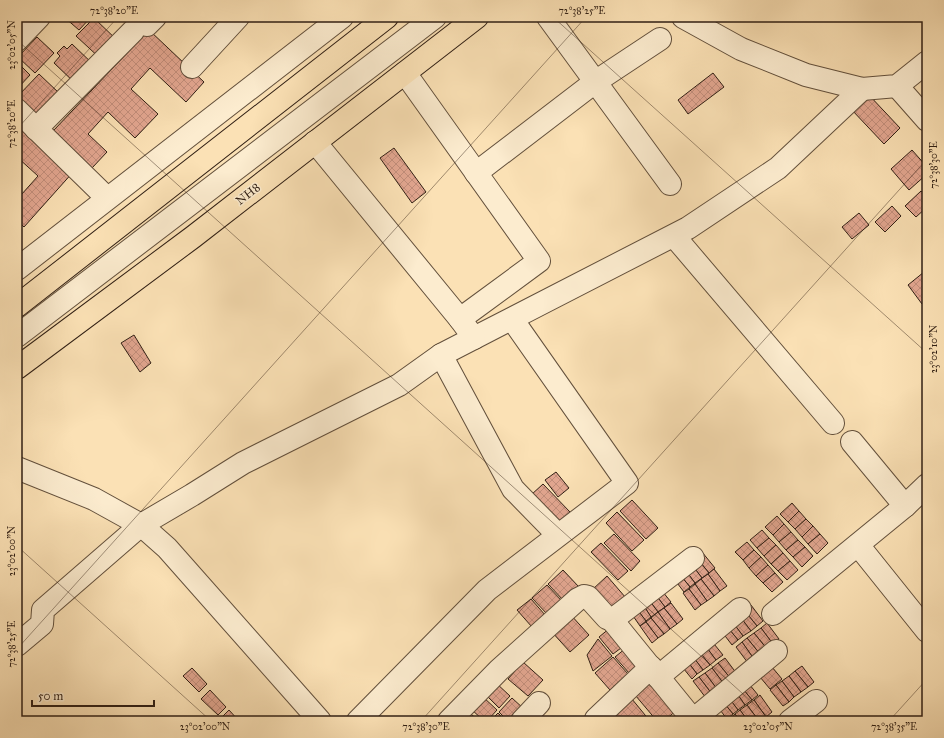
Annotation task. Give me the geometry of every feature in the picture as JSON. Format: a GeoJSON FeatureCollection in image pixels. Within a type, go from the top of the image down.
{"type":"FeatureCollection","features":[{"type":"Feature","properties":{"kind":"main road"},"geometry":{"type":"LineString","coordinates":[[17,306],[387,17]]}},
{"type":"Feature","properties":{"kind":"main road","name":"NH8"},"geometry":{"type":"LineString","coordinates":[[17,368],[193,237],[477,17]]}},
{"type":"Feature","properties":{"kind":"street"},"geometry":{"type":"LineString","coordinates":[[17,40],[39,17]]}},
{"type":"Feature","properties":{"kind":"street"},"geometry":{"type":"LineString","coordinates":[[192,66],[238,17]]}},
{"type":"Feature","properties":{"kind":"street"},"geometry":{"type":"LineString","coordinates":[[17,268],[341,17]]}},
{"type":"Feature","properties":{"kind":"street"},"geometry":{"type":"LineString","coordinates":[[17,336],[435,17]]}},
{"type":"Feature","properties":{"kind":"street"},"geometry":{"type":"LineString","coordinates":[[548,17],[670,184]]}},
{"type":"Feature","properties":{"kind":"street"},"geometry":{"type":"LineString","coordinates":[[683,17],[741,48],[806,75],[862,89],[897,86],[927,62]]}},
{"type":"Feature","properties":{"kind":"street"},"geometry":{"type":"LineString","coordinates":[[36,129],[145,24]]}},
{"type":"Feature","properties":{"kind":"street"},"geometry":{"type":"LineString","coordinates":[[476,173],[596,82],[660,39]]}},
{"type":"Feature","properties":{"kind":"street"},"geometry":{"type":"LineString","coordinates":[[405,73],[539,261],[460,319]]}},
{"type":"Feature","properties":{"kind":"street"},"geometry":{"type":"LineString","coordinates":[[897,86],[927,120]]}},
{"type":"Feature","properties":{"kind":"street"},"geometry":{"type":"LineString","coordinates":[[17,646],[42,624],[43,610],[141,525],[243,463],[399,385],[441,354],[688,228],[778,168],[862,89]]}},
{"type":"Feature","properties":{"kind":"street"},"geometry":{"type":"LineString","coordinates":[[17,110],[107,198]]}},
{"type":"Feature","properties":{"kind":"street"},"geometry":{"type":"LineString","coordinates":[[315,142],[474,338]]}},
{"type":"Feature","properties":{"kind":"street"},"geometry":{"type":"LineString","coordinates":[[674,236],[833,422]]}},
{"type":"Feature","properties":{"kind":"street"},"geometry":{"type":"LineString","coordinates":[[358,721],[487,590],[627,483],[512,319]]}},
{"type":"Feature","properties":{"kind":"street"},"geometry":{"type":"LineString","coordinates":[[441,354],[513,490],[558,535]]}},
{"type":"Feature","properties":{"kind":"street"},"geometry":{"type":"LineString","coordinates":[[852,442],[905,506]]}},
{"type":"Feature","properties":{"kind":"street"},"geometry":{"type":"LineString","coordinates":[[17,468],[94,499],[141,525],[167,548],[320,721]]}},
{"type":"Feature","properties":{"kind":"street"},"geometry":{"type":"LineString","coordinates":[[773,614],[905,506],[927,485]]}},
{"type":"Feature","properties":{"kind":"street"},"geometry":{"type":"LineString","coordinates":[[858,545],[927,631]]}},
{"type":"Feature","properties":{"kind":"street"},"geometry":{"type":"LineString","coordinates":[[612,620],[692,558]]}},
{"type":"Feature","properties":{"kind":"street"},"geometry":{"type":"LineString","coordinates":[[449,721],[499,670],[578,599],[584,596],[588,596],[607,618],[612,620],[655,672],[688,719],[776,651]]}},
{"type":"Feature","properties":{"kind":"street"},"geometry":{"type":"LineString","coordinates":[[596,719],[655,672],[740,609]]}},
{"type":"Feature","properties":{"kind":"street"},"geometry":{"type":"LineString","coordinates":[[790,721],[816,701]]}},
{"type":"Feature","properties":{"kind":"street"},"geometry":{"type":"LineString","coordinates":[[522,721],[539,703]]}},
{"type":"Feature","properties":{"kind":"building"},"geometry":{"type":"Polygon","coordinates":[[[64,17],[91,17],[79,30],[64,17]]]}},
{"type":"Feature","properties":{"kind":"building"},"geometry":{"type":"Polygon","coordinates":[[[94,18],[119,42],[102,60],[76,36],[94,18]]]}},
{"type":"Feature","properties":{"kind":"building"},"geometry":{"type":"Polygon","coordinates":[[[149,30],[204,82],[186,102],[150,68],[131,89],[158,114],[135,138],[108,112],[88,134],[107,152],[92,168],[53,131],[149,30]]]}},
{"type":"Feature","properties":{"kind":"building"},"geometry":{"type":"Polygon","coordinates":[[[37,37],[54,53],[35,73],[18,57],[37,37]]]}},
{"type":"Feature","properties":{"kind":"building"},"geometry":{"type":"Polygon","coordinates":[[[72,44],[95,66],[77,85],[54,63],[60,56],[57,53],[64,46],[67,49],[72,44]]]}},
{"type":"Feature","properties":{"kind":"building"},"geometry":{"type":"Polygon","coordinates":[[[17,62],[30,75],[17,89],[17,62]]]}},
{"type":"Feature","properties":{"kind":"building"},"geometry":{"type":"Polygon","coordinates":[[[713,73],[724,87],[688,114],[678,100],[713,73]]]}},
{"type":"Feature","properties":{"kind":"building"},"geometry":{"type":"Polygon","coordinates":[[[39,74],[59,93],[36,117],[17,99],[17,97],[39,74]]]}},
{"type":"Feature","properties":{"kind":"building"},"geometry":{"type":"Polygon","coordinates":[[[868,94],[900,128],[884,144],[851,109],[868,94]]]}},
{"type":"Feature","properties":{"kind":"building"},"geometry":{"type":"Polygon","coordinates":[[[17,119],[74,171],[24,227],[17,220],[17,191],[21,195],[38,176],[17,157],[17,119]]]}},
{"type":"Feature","properties":{"kind":"building"},"geometry":{"type":"Polygon","coordinates":[[[394,148],[426,192],[412,203],[380,158],[394,148]]]}},
{"type":"Feature","properties":{"kind":"building"},"geometry":{"type":"Polygon","coordinates":[[[912,150],[927,167],[927,174],[909,190],[891,169],[912,150]]]}},
{"type":"Feature","properties":{"kind":"building"},"geometry":{"type":"Polygon","coordinates":[[[921,191],[927,197],[927,207],[916,217],[905,206],[921,191]]]}},
{"type":"Feature","properties":{"kind":"building"},"geometry":{"type":"Polygon","coordinates":[[[892,206],[901,216],[885,232],[875,222],[892,206]]]}},
{"type":"Feature","properties":{"kind":"building"},"geometry":{"type":"Polygon","coordinates":[[[859,213],[869,225],[852,239],[842,227],[859,213]]]}},
{"type":"Feature","properties":{"kind":"building"},"geometry":{"type":"Polygon","coordinates":[[[924,272],[927,277],[927,300],[922,304],[908,285],[924,272]]]}},
{"type":"Feature","properties":{"kind":"building"},"geometry":{"type":"Polygon","coordinates":[[[134,335],[151,363],[140,372],[121,343],[134,335]]]}},
{"type":"Feature","properties":{"kind":"building"},"geometry":{"type":"Polygon","coordinates":[[[556,472],[569,488],[558,497],[545,480],[556,472]]]}},
{"type":"Feature","properties":{"kind":"building"},"geometry":{"type":"Polygon","coordinates":[[[543,484],[570,512],[558,523],[531,495],[543,484]]]}},
{"type":"Feature","properties":{"kind":"building"},"geometry":{"type":"Polygon","coordinates":[[[632,500],[658,528],[646,539],[620,511],[632,500]]]}},
{"type":"Feature","properties":{"kind":"building"},"geometry":{"type":"Polygon","coordinates":[[[792,503],[799,511],[788,522],[780,514],[792,503]]]}},
{"type":"Feature","properties":{"kind":"building"},"geometry":{"type":"Polygon","coordinates":[[[799,511],[806,519],[795,529],[788,522],[799,511]]]}},
{"type":"Feature","properties":{"kind":"building"},"geometry":{"type":"Polygon","coordinates":[[[617,512],[644,540],[632,551],[606,523],[617,512]]]}},
{"type":"Feature","properties":{"kind":"building"},"geometry":{"type":"Polygon","coordinates":[[[777,516],[784,524],[773,535],[765,527],[777,516]]]}},
{"type":"Feature","properties":{"kind":"building"},"geometry":{"type":"Polygon","coordinates":[[[806,519],[813,526],[802,537],[795,529],[806,519]]]}},
{"type":"Feature","properties":{"kind":"building"},"geometry":{"type":"Polygon","coordinates":[[[784,524],[791,532],[779,542],[773,535],[784,524]]]}},
{"type":"Feature","properties":{"kind":"building"},"geometry":{"type":"Polygon","coordinates":[[[813,526],[820,534],[808,544],[802,537],[813,526]]]}},
{"type":"Feature","properties":{"kind":"building"},"geometry":{"type":"Polygon","coordinates":[[[762,530],[769,538],[757,548],[750,540],[762,530]]]}},
{"type":"Feature","properties":{"kind":"building"},"geometry":{"type":"Polygon","coordinates":[[[791,532],[798,540],[786,550],[779,542],[791,532]]]}},
{"type":"Feature","properties":{"kind":"building"},"geometry":{"type":"Polygon","coordinates":[[[614,534],[640,561],[631,571],[604,543],[614,534]]]}},
{"type":"Feature","properties":{"kind":"building"},"geometry":{"type":"Polygon","coordinates":[[[820,534],[828,543],[817,554],[808,544],[820,534]]]}},
{"type":"Feature","properties":{"kind":"building"},"geometry":{"type":"Polygon","coordinates":[[[769,538],[776,545],[764,556],[757,548],[769,538]]]}},
{"type":"Feature","properties":{"kind":"building"},"geometry":{"type":"Polygon","coordinates":[[[798,540],[805,547],[793,557],[786,550],[798,540]]]}},
{"type":"Feature","properties":{"kind":"building"},"geometry":{"type":"Polygon","coordinates":[[[747,542],[754,550],[743,560],[735,552],[747,542]]]}},
{"type":"Feature","properties":{"kind":"building"},"geometry":{"type":"Polygon","coordinates":[[[601,543],[628,571],[618,580],[591,552],[601,543]]]}},
{"type":"Feature","properties":{"kind":"building"},"geometry":{"type":"Polygon","coordinates":[[[776,545],[783,553],[771,564],[764,556],[776,545]]]}},
{"type":"Feature","properties":{"kind":"building"},"geometry":{"type":"Polygon","coordinates":[[[805,547],[813,556],[802,567],[793,557],[805,547]]]}},
{"type":"Feature","properties":{"kind":"building"},"geometry":{"type":"Polygon","coordinates":[[[754,550],[761,557],[749,568],[743,560],[754,550]]]}},
{"type":"Feature","properties":{"kind":"building"},"geometry":{"type":"Polygon","coordinates":[[[702,552],[715,568],[709,573],[696,557],[702,552]]]}},
{"type":"Feature","properties":{"kind":"building"},"geometry":{"type":"Polygon","coordinates":[[[783,553],[790,561],[778,571],[771,564],[783,553]]]}},
{"type":"Feature","properties":{"kind":"building"},"geometry":{"type":"Polygon","coordinates":[[[696,557],[709,573],[702,578],[689,561],[696,557]]]}},
{"type":"Feature","properties":{"kind":"building"},"geometry":{"type":"Polygon","coordinates":[[[761,557],[768,565],[756,576],[749,568],[761,557]]]}},
{"type":"Feature","properties":{"kind":"building"},"geometry":{"type":"Polygon","coordinates":[[[689,561],[702,578],[695,583],[683,567],[689,561]]]}},
{"type":"Feature","properties":{"kind":"building"},"geometry":{"type":"Polygon","coordinates":[[[790,561],[798,570],[787,580],[778,571],[790,561]]]}},
{"type":"Feature","properties":{"kind":"building"},"geometry":{"type":"Polygon","coordinates":[[[768,565],[775,573],[763,583],[756,576],[768,565]]]}},
{"type":"Feature","properties":{"kind":"building"},"geometry":{"type":"Polygon","coordinates":[[[683,567],[695,583],[690,587],[677,571],[683,567]]]}},
{"type":"Feature","properties":{"kind":"building"},"geometry":{"type":"Polygon","coordinates":[[[714,569],[727,586],[720,591],[708,574],[714,569]]]}},
{"type":"Feature","properties":{"kind":"building"},"geometry":{"type":"Polygon","coordinates":[[[563,570],[579,587],[564,601],[548,584],[563,570]]]}},
{"type":"Feature","properties":{"kind":"building"},"geometry":{"type":"Polygon","coordinates":[[[677,571],[690,587],[684,592],[671,575],[677,571]]]}},
{"type":"Feature","properties":{"kind":"building"},"geometry":{"type":"Polygon","coordinates":[[[775,573],[783,582],[772,592],[763,583],[775,573]]]}},
{"type":"Feature","properties":{"kind":"building"},"geometry":{"type":"Polygon","coordinates":[[[708,574],[720,591],[714,596],[701,579],[708,574]]]}},
{"type":"Feature","properties":{"kind":"building"},"geometry":{"type":"Polygon","coordinates":[[[607,576],[626,598],[611,611],[592,590],[607,576]]]}},
{"type":"Feature","properties":{"kind":"building"},"geometry":{"type":"Polygon","coordinates":[[[701,579],[714,596],[707,601],[695,584],[701,579]]]}},
{"type":"Feature","properties":{"kind":"building"},"geometry":{"type":"Polygon","coordinates":[[[695,584],[707,601],[701,605],[689,589],[695,584]]]}},
{"type":"Feature","properties":{"kind":"building"},"geometry":{"type":"Polygon","coordinates":[[[547,585],[563,602],[548,615],[532,598],[547,585]]]}},
{"type":"Feature","properties":{"kind":"building"},"geometry":{"type":"Polygon","coordinates":[[[658,586],[671,602],[665,607],[652,590],[658,586]]]}},
{"type":"Feature","properties":{"kind":"building"},"geometry":{"type":"Polygon","coordinates":[[[689,589],[701,605],[695,610],[683,593],[689,589]]]}},
{"type":"Feature","properties":{"kind":"building"},"geometry":{"type":"Polygon","coordinates":[[[652,590],[665,607],[658,612],[646,596],[652,590]]]}},
{"type":"Feature","properties":{"kind":"building"},"geometry":{"type":"Polygon","coordinates":[[[646,596],[658,612],[651,617],[642,603],[646,596]]]}},
{"type":"Feature","properties":{"kind":"building"},"geometry":{"type":"Polygon","coordinates":[[[531,599],[546,616],[532,627],[517,610],[531,599]]]}},
{"type":"Feature","properties":{"kind":"building"},"geometry":{"type":"Polygon","coordinates":[[[642,603],[651,617],[646,621],[636,608],[642,603]]]}},
{"type":"Feature","properties":{"kind":"building"},"geometry":{"type":"Polygon","coordinates":[[[671,603],[683,619],[677,624],[664,608],[671,603]]]}},
{"type":"Feature","properties":{"kind":"building"},"geometry":{"type":"Polygon","coordinates":[[[751,605],[763,621],[757,626],[744,610],[751,605]]]}},
{"type":"Feature","properties":{"kind":"building"},"geometry":{"type":"Polygon","coordinates":[[[636,608],[646,621],[640,626],[631,613],[636,608]]]}},
{"type":"Feature","properties":{"kind":"building"},"geometry":{"type":"Polygon","coordinates":[[[664,608],[677,624],[670,629],[658,612],[664,608]]]}},
{"type":"Feature","properties":{"kind":"building"},"geometry":{"type":"Polygon","coordinates":[[[744,610],[757,626],[751,631],[738,614],[744,610]]]}},
{"type":"Feature","properties":{"kind":"building"},"geometry":{"type":"Polygon","coordinates":[[[658,612],[670,629],[664,634],[651,618],[658,612]]]}},
{"type":"Feature","properties":{"kind":"building"},"geometry":{"type":"Polygon","coordinates":[[[570,614],[589,635],[570,652],[551,631],[570,614]]]}},
{"type":"Feature","properties":{"kind":"building"},"geometry":{"type":"Polygon","coordinates":[[[738,614],[751,631],[743,636],[731,620],[738,614]]]}},
{"type":"Feature","properties":{"kind":"building"},"geometry":{"type":"Polygon","coordinates":[[[651,618],[664,634],[658,638],[646,622],[651,618]]]}},
{"type":"Feature","properties":{"kind":"building"},"geometry":{"type":"Polygon","coordinates":[[[731,620],[743,636],[738,640],[725,624],[731,620]]]}},
{"type":"Feature","properties":{"kind":"building"},"geometry":{"type":"Polygon","coordinates":[[[646,622],[658,638],[652,643],[640,626],[646,622]]]}},
{"type":"Feature","properties":{"kind":"building"},"geometry":{"type":"Polygon","coordinates":[[[767,623],[779,639],[773,644],[761,628],[767,623]]]}},
{"type":"Feature","properties":{"kind":"building"},"geometry":{"type":"Polygon","coordinates":[[[725,624],[738,640],[732,645],[719,628],[725,624]]]}},
{"type":"Feature","properties":{"kind":"building"},"geometry":{"type":"Polygon","coordinates":[[[610,628],[625,645],[613,654],[599,637],[610,628]]]}},
{"type":"Feature","properties":{"kind":"building"},"geometry":{"type":"Polygon","coordinates":[[[761,628],[773,644],[767,649],[754,633],[761,628]]]}},
{"type":"Feature","properties":{"kind":"building"},"geometry":{"type":"Polygon","coordinates":[[[754,633],[767,649],[760,654],[747,638],[754,633]]]}},
{"type":"Feature","properties":{"kind":"building"},"geometry":{"type":"Polygon","coordinates":[[[747,638],[760,654],[754,659],[742,642],[747,638]]]}},
{"type":"Feature","properties":{"kind":"building"},"geometry":{"type":"Polygon","coordinates":[[[598,639],[612,656],[593,671],[587,655],[598,639]]]}},
{"type":"Feature","properties":{"kind":"building"},"geometry":{"type":"Polygon","coordinates":[[[710,639],[723,655],[716,660],[704,644],[710,639]]]}},
{"type":"Feature","properties":{"kind":"building"},"geometry":{"type":"Polygon","coordinates":[[[742,642],[754,659],[748,663],[736,647],[742,642]]]}},
{"type":"Feature","properties":{"kind":"building"},"geometry":{"type":"Polygon","coordinates":[[[704,644],[716,660],[710,665],[697,649],[704,644]]]}},
{"type":"Feature","properties":{"kind":"building"},"geometry":{"type":"Polygon","coordinates":[[[626,648],[640,664],[629,673],[615,657],[626,648]]]}},
{"type":"Feature","properties":{"kind":"building"},"geometry":{"type":"Polygon","coordinates":[[[697,649],[710,665],[703,670],[691,654],[697,649]]]}},
{"type":"Feature","properties":{"kind":"building"},"geometry":{"type":"Polygon","coordinates":[[[691,654],[703,670],[697,674],[685,658],[691,654]]]}},
{"type":"Feature","properties":{"kind":"building"},"geometry":{"type":"Polygon","coordinates":[[[613,657],[628,674],[610,690],[595,673],[613,657]]]}},
{"type":"Feature","properties":{"kind":"building"},"geometry":{"type":"Polygon","coordinates":[[[685,658],[697,674],[692,679],[679,663],[685,658]]]}},
{"type":"Feature","properties":{"kind":"building"},"geometry":{"type":"Polygon","coordinates":[[[725,658],[737,674],[731,679],[718,663],[725,658]]]}},
{"type":"Feature","properties":{"kind":"building"},"geometry":{"type":"Polygon","coordinates":[[[767,661],[782,679],[770,689],[755,671],[767,661]]]}},
{"type":"Feature","properties":{"kind":"building"},"geometry":{"type":"Polygon","coordinates":[[[523,662],[543,680],[528,696],[508,679],[523,662]]]}},
{"type":"Feature","properties":{"kind":"building"},"geometry":{"type":"Polygon","coordinates":[[[718,663],[731,679],[724,684],[712,668],[718,663]]]}},
{"type":"Feature","properties":{"kind":"building"},"geometry":{"type":"Polygon","coordinates":[[[802,666],[814,682],[808,687],[795,671],[802,666]]]}},
{"type":"Feature","properties":{"kind":"building"},"geometry":{"type":"Polygon","coordinates":[[[192,668],[207,684],[199,692],[183,676],[192,668]]]}},
{"type":"Feature","properties":{"kind":"building"},"geometry":{"type":"Polygon","coordinates":[[[712,668],[724,684],[717,689],[705,673],[712,668]]]}},
{"type":"Feature","properties":{"kind":"building"},"geometry":{"type":"Polygon","coordinates":[[[795,671],[808,687],[801,692],[789,676],[795,671]]]}},
{"type":"Feature","properties":{"kind":"building"},"geometry":{"type":"Polygon","coordinates":[[[705,673],[717,689],[712,694],[699,677],[705,673]]]}},
{"type":"Feature","properties":{"kind":"building"},"geometry":{"type":"Polygon","coordinates":[[[648,674],[678,709],[664,721],[657,721],[630,689],[648,674]]]}},
{"type":"Feature","properties":{"kind":"building"},"geometry":{"type":"Polygon","coordinates":[[[789,676],[801,692],[794,697],[782,681],[789,676]]]}},
{"type":"Feature","properties":{"kind":"building"},"geometry":{"type":"Polygon","coordinates":[[[699,677],[712,694],[706,698],[693,681],[699,677]]]}},
{"type":"Feature","properties":{"kind":"building"},"geometry":{"type":"Polygon","coordinates":[[[745,679],[758,695],[752,700],[739,684],[745,679]]]}},
{"type":"Feature","properties":{"kind":"building"},"geometry":{"type":"Polygon","coordinates":[[[782,681],[794,697],[789,702],[776,685],[782,681]]]}},
{"type":"Feature","properties":{"kind":"building"},"geometry":{"type":"Polygon","coordinates":[[[495,682],[510,696],[499,708],[484,693],[495,682]]]}},
{"type":"Feature","properties":{"kind":"building"},"geometry":{"type":"Polygon","coordinates":[[[739,684],[752,700],[745,705],[733,688],[739,684]]]}},
{"type":"Feature","properties":{"kind":"building"},"geometry":{"type":"Polygon","coordinates":[[[776,685],[789,702],[783,706],[770,690],[776,685]]]}},
{"type":"Feature","properties":{"kind":"building"},"geometry":{"type":"Polygon","coordinates":[[[733,688],[745,705],[738,710],[726,694],[733,688]]]}},
{"type":"Feature","properties":{"kind":"building"},"geometry":{"type":"Polygon","coordinates":[[[210,690],[226,707],[218,715],[201,699],[210,690]]]}},
{"type":"Feature","properties":{"kind":"building"},"geometry":{"type":"Polygon","coordinates":[[[627,693],[650,721],[616,721],[607,710],[627,693]]]}},
{"type":"Feature","properties":{"kind":"building"},"geometry":{"type":"Polygon","coordinates":[[[726,694],[738,710],[733,714],[720,698],[726,694]]]}},
{"type":"Feature","properties":{"kind":"building"},"geometry":{"type":"Polygon","coordinates":[[[760,695],[772,712],[766,717],[754,700],[760,695]]]}},
{"type":"Feature","properties":{"kind":"building"},"geometry":{"type":"Polygon","coordinates":[[[482,696],[497,710],[487,721],[484,721],[470,708],[482,696]]]}},
{"type":"Feature","properties":{"kind":"building"},"geometry":{"type":"Polygon","coordinates":[[[512,698],[524,709],[513,721],[508,721],[499,712],[512,698]]]}},
{"type":"Feature","properties":{"kind":"building"},"geometry":{"type":"Polygon","coordinates":[[[720,698],[733,714],[727,719],[714,702],[720,698]]]}},
{"type":"Feature","properties":{"kind":"building"},"geometry":{"type":"Polygon","coordinates":[[[754,700],[766,717],[760,721],[747,705],[754,700]]]}},
{"type":"Feature","properties":{"kind":"building"},"geometry":{"type":"Polygon","coordinates":[[[747,705],[759,721],[748,721],[740,710],[747,705]]]}},
{"type":"Feature","properties":{"kind":"building"},"geometry":{"type":"Polygon","coordinates":[[[229,710],[239,721],[222,721],[220,719],[229,710]]]}},
{"type":"Feature","properties":{"kind":"building"},"geometry":{"type":"Polygon","coordinates":[[[740,710],[748,721],[740,721],[735,714],[740,710]]]}},
{"type":"Feature","properties":{"kind":"building"},"geometry":{"type":"Polygon","coordinates":[[[498,713],[506,721],[490,721],[498,713]]]}},
{"type":"Feature","properties":{"kind":"building"},"geometry":{"type":"Polygon","coordinates":[[[471,714],[479,721],[464,721],[471,714]]]}},
{"type":"Feature","properties":{"kind":"building"},"geometry":{"type":"Polygon","coordinates":[[[735,714],[740,721],[730,721],[729,719],[735,714]]]}}]}
